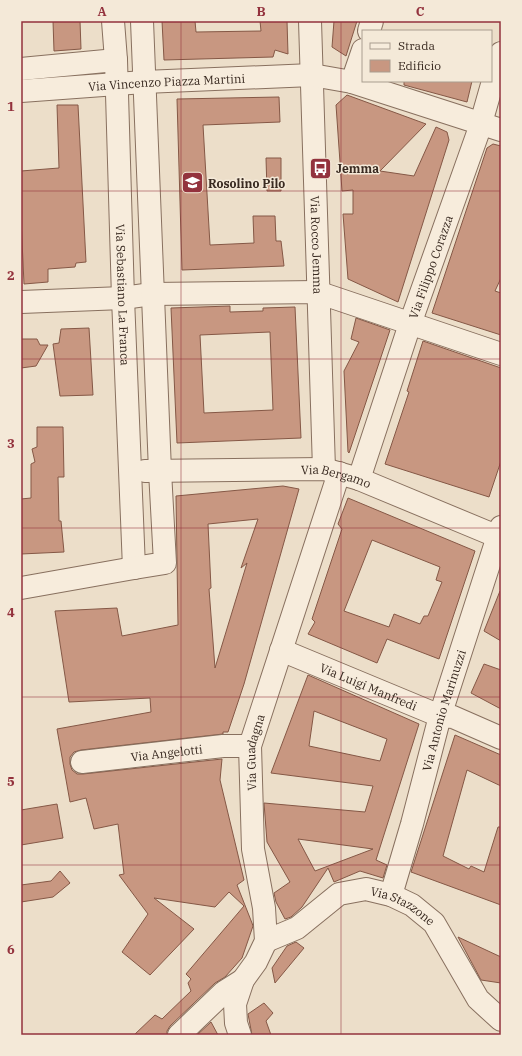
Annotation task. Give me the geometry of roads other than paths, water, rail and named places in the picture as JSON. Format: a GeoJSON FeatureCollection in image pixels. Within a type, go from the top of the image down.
{"type":"FeatureCollection","features":[{"type":"Feature","properties":{"kind":"street","name":"Via Sebastiano La Franca"},"geometry":{"type":"LineString","coordinates":[[113,21],[116,60],[122,298],[134,568]]}},
{"type":"Feature","properties":{"kind":"street"},"geometry":{"type":"LineString","coordinates":[[21,588],[166,563],[160,471],[152,294],[142,21]]}},
{"type":"Feature","properties":{"kind":"street","name":"Via Rocco Jemma"},"geometry":{"type":"LineString","coordinates":[[310,21],[317,292],[340,474]]}},
{"type":"Feature","properties":{"kind":"street"},"geometry":{"type":"LineString","coordinates":[[352,82],[362,53]]}},
{"type":"Feature","properties":{"kind":"street","name":"Via Filippo Corazza"},"geometry":{"type":"LineString","coordinates":[[340,474],[410,324],[481,123],[501,53]]}},
{"type":"Feature","properties":{"kind":"street","name":"Via Vincenzo Piazza Martini"},"geometry":{"type":"LineString","coordinates":[[21,69],[116,60]]}},
{"type":"Feature","properties":{"kind":"street","name":"Via Vincenzo Piazza Martini"},"geometry":{"type":"LineString","coordinates":[[21,91],[144,82],[312,75],[352,82],[501,130]]}},
{"type":"Feature","properties":{"kind":"street"},"geometry":{"type":"LineString","coordinates":[[21,302],[122,298],[152,294],[317,292],[501,354]]}},
{"type":"Feature","properties":{"kind":"street","name":"Via Bergamo"},"geometry":{"type":"LineString","coordinates":[[130,471],[340,474],[500,534]]}},
{"type":"Feature","properties":{"kind":"street","name":"Via Guadagna"},"geometry":{"type":"LineString","coordinates":[[240,1035],[236,1023],[235,1004],[243,980],[256,962],[266,941],[264,908],[253,849],[250,746],[340,474]]}},
{"type":"Feature","properties":{"kind":"street","name":"Via Antonio Marinuzzi"},"geometry":{"type":"LineString","coordinates":[[391,895],[412,824],[440,716],[500,534]]}},
{"type":"Feature","properties":{"kind":"street","name":"Via Luigi Manfredi"},"geometry":{"type":"LineString","coordinates":[[281,650],[440,716],[453,717],[501,738]]}},
{"type":"Feature","properties":{"kind":"street","name":"Via Angelotti"},"geometry":{"type":"LineString","coordinates":[[82,762],[223,746],[250,746]]}},
{"type":"Feature","properties":{"kind":"street","name":"Via Stazzone"},"geometry":{"type":"LineString","coordinates":[[266,941],[297,928],[339,894],[366,889],[391,895],[412,904],[434,923],[478,999],[501,1020]]}},
{"type":"Feature","properties":{"kind":"street"},"geometry":{"type":"LineString","coordinates":[[179,1035],[224,992],[243,980]]}},
{"type":"Feature","properties":{"kind":"place","name":"Jemma"},"geometry":{"type":"Point","coordinates":[320,168]}},
{"type":"Feature","properties":{"kind":"place","name":"Rosolino Pilo"},"geometry":{"type":"Point","coordinates":[193,183]}}]}
